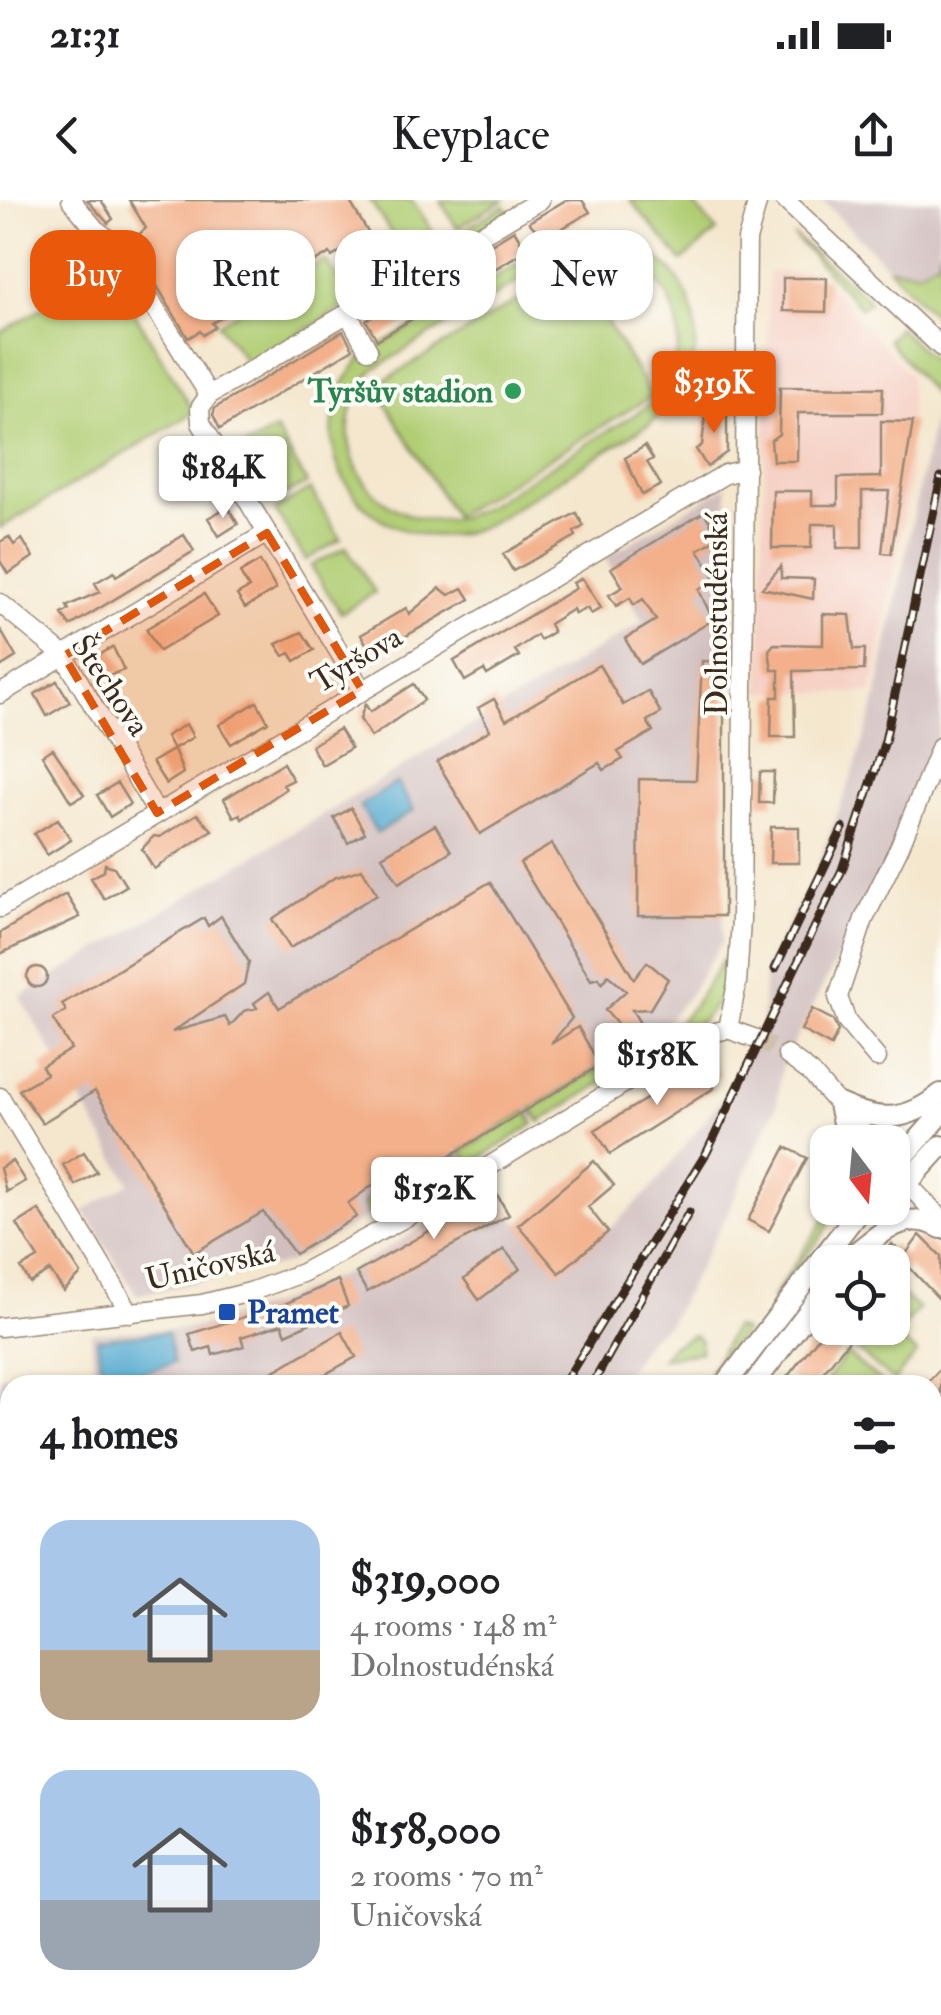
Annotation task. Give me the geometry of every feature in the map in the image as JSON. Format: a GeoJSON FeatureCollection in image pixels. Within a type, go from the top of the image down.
{"type":"FeatureCollection","features":[{"type":"Feature","properties":{"kind":"main road"},"geometry":{"type":"LineString","coordinates":[[839,1104],[868,1117],[898,1118],[941,1094]]}},
{"type":"Feature","properties":{"kind":"main road"},"geometry":{"type":"LineString","coordinates":[[839,1104],[843,1125]]}},
{"type":"Feature","properties":{"kind":"main road"},"geometry":{"type":"LineString","coordinates":[[910,1155],[941,1114]]}},
{"type":"Feature","properties":{"kind":"main road"},"geometry":{"type":"LineString","coordinates":[[910,1165],[941,1146]]}},
{"type":"Feature","properties":{"kind":"main road"},"geometry":{"type":"LineString","coordinates":[[870,1245],[906,1220],[927,1221],[941,1228]]}},
{"type":"Feature","properties":{"kind":"main road"},"geometry":{"type":"LineString","coordinates":[[732,1375],[844,1225]]}},
{"type":"Feature","properties":{"kind":"main road"},"geometry":{"type":"LineString","coordinates":[[761,1375],[810,1310]]}},
{"type":"Feature","properties":{"kind":"street"},"geometry":{"type":"LineString","coordinates":[[71,200],[95,229],[116,245],[209,395]]}},
{"type":"Feature","properties":{"kind":"street"},"geometry":{"type":"LineString","coordinates":[[489,230],[540,200]]}},
{"type":"Feature","properties":{"kind":"street","name":"Dolnostudénská"},"geometry":{"type":"LineString","coordinates":[[728,1029],[737,984],[741,920],[746,240],[758,200]]}},
{"type":"Feature","properties":{"kind":"street"},"geometry":{"type":"LineString","coordinates":[[786,200],[941,347]]}},
{"type":"Feature","properties":{"kind":"street"},"geometry":{"type":"LineString","coordinates":[[338,320],[209,395],[200,408],[201,423],[362,690]]}},
{"type":"Feature","properties":{"kind":"street"},"geometry":{"type":"LineString","coordinates":[[351,320],[368,350]]}},
{"type":"Feature","properties":{"kind":"street","name":"Tyršova"},"geometry":{"type":"LineString","coordinates":[[0,908],[725,474],[746,468]]}},
{"type":"Feature","properties":{"kind":"street"},"geometry":{"type":"LineString","coordinates":[[0,694],[267,533]]}},
{"type":"Feature","properties":{"kind":"street","name":"Štechova"},"geometry":{"type":"LineString","coordinates":[[0,603],[64,656],[157,813]]}},
{"type":"Feature","properties":{"kind":"street"},"geometry":{"type":"LineString","coordinates":[[877,1058],[847,1022],[838,997],[840,986],[864,919],[900,848],[941,746]]}},
{"type":"Feature","properties":{"kind":"street"},"geometry":{"type":"LineString","coordinates":[[728,1029],[756,1039]]}},
{"type":"Feature","properties":{"kind":"street","name":"Uničovská"},"geometry":{"type":"LineString","coordinates":[[0,1327],[130,1313],[250,1292],[315,1267],[408,1216],[690,1042],[728,1029]]}},
{"type":"Feature","properties":{"kind":"street"},"geometry":{"type":"LineString","coordinates":[[788,1055],[857,1125]]}},
{"type":"Feature","properties":{"kind":"street"},"geometry":{"type":"LineString","coordinates":[[0,1097],[130,1313]]}},
{"type":"Feature","properties":{"kind":"street"},"geometry":{"type":"LineString","coordinates":[[910,1187],[941,1218]]}},
{"type":"Feature","properties":{"kind":"highlighted area"},"geometry":{"type":"Polygon","coordinates":[[[267,533],[362,690],[157,813],[64,656],[267,533]]]}},
{"type":"Feature","properties":{"kind":"shaded area"},"geometry":{"type":"Polygon","coordinates":[[[822,200],[941,200],[939,259],[919,271],[889,268],[822,200]]]}},
{"type":"Feature","properties":{"kind":"shaded area"},"geometry":{"type":"Polygon","coordinates":[[[769,272],[818,273],[910,376],[910,485],[872,693],[760,692],[769,272]]]}},
{"type":"Feature","properties":{"kind":"shaded area"},"geometry":{"type":"Polygon","coordinates":[[[941,381],[941,719],[937,739],[894,848],[781,1067],[777,1104],[724,1220],[669,1323],[647,1340],[624,1375],[31,1375],[94,1371],[91,1333],[189,1329],[271,1305],[354,1269],[494,1184],[518,1224],[594,1161],[614,1185],[588,1207],[608,1231],[653,1187],[722,1098],[750,1051],[762,1026],[765,968],[813,878],[875,704],[941,381]]]}},
{"type":"Feature","properties":{"kind":"shaded area"},"geometry":{"type":"Polygon","coordinates":[[[727,486],[722,942],[689,995],[638,1054],[615,1071],[286,1264],[137,1295],[84,1211],[130,1183],[20,997],[643,622],[605,558],[727,486]]]}},
{"type":"Feature","properties":{"kind":"green space"},"geometry":{"type":"Polygon","coordinates":[[[370,200],[412,200],[432,230],[389,230],[370,200]]]}},
{"type":"Feature","properties":{"kind":"green space"},"geometry":{"type":"Polygon","coordinates":[[[440,200],[504,200],[457,228],[440,200]]]}},
{"type":"Feature","properties":{"kind":"green space"},"geometry":{"type":"Polygon","coordinates":[[[630,200],[690,200],[717,231],[682,261],[630,200]]]}},
{"type":"Feature","properties":{"kind":"green space"},"geometry":{"type":"Polygon","coordinates":[[[504,206],[510,212],[480,230],[464,230],[504,206]]]}},
{"type":"Feature","properties":{"kind":"green space"},"geometry":{"type":"Polygon","coordinates":[[[794,236],[867,298],[869,302],[861,308],[794,236]]]}},
{"type":"Feature","properties":{"kind":"green space"},"geometry":{"type":"Polygon","coordinates":[[[941,249],[941,323],[889,268],[919,271],[939,259],[941,249]]]}},
{"type":"Feature","properties":{"kind":"green space"},"geometry":{"type":"Polygon","coordinates":[[[653,255],[678,279],[691,306],[696,336],[691,366],[676,396],[651,423],[504,515],[452,535],[431,536],[392,525],[374,514],[346,483],[337,463],[333,420],[346,380],[363,356],[423,320],[455,320],[374,369],[354,400],[349,424],[354,461],[372,491],[384,502],[414,517],[448,520],[496,501],[642,410],[663,388],[675,363],[678,337],[674,312],[653,278],[653,255]]]}},
{"type":"Feature","properties":{"kind":"green space"},"geometry":{"type":"Polygon","coordinates":[[[325,260],[335,274],[335,312],[248,364],[218,324],[225,320],[315,320],[315,266],[325,260]]]}},
{"type":"Feature","properties":{"kind":"green space"},"geometry":{"type":"Polygon","coordinates":[[[516,264],[516,283],[496,295],[496,276],[516,264]]]}},
{"type":"Feature","properties":{"kind":"green space","name":"Tyršův stadion"},"geometry":{"type":"Polygon","coordinates":[[[516,301],[516,320],[605,320],[652,396],[454,516],[375,386],[485,320],[496,320],[496,313],[516,301]]]}},
{"type":"Feature","properties":{"kind":"green space"},"geometry":{"type":"Polygon","coordinates":[[[30,315],[30,320],[139,320],[194,412],[0,528],[0,333],[30,315]]]}},
{"type":"Feature","properties":{"kind":"green space"},"geometry":{"type":"Polygon","coordinates":[[[898,327],[941,368],[938,400],[888,340],[898,327]]]}},
{"type":"Feature","properties":{"kind":"green space"},"geometry":{"type":"Polygon","coordinates":[[[276,430],[307,483],[273,501],[242,448],[276,430]]]}},
{"type":"Feature","properties":{"kind":"green space"},"geometry":{"type":"Polygon","coordinates":[[[310,489],[341,539],[306,560],[275,510],[310,489]]]}},
{"type":"Feature","properties":{"kind":"green space"},"geometry":{"type":"Polygon","coordinates":[[[346,547],[375,592],[341,613],[311,566],[346,547]]]}},
{"type":"Feature","properties":{"kind":"green space"},"geometry":{"type":"Polygon","coordinates":[[[734,943],[726,983],[713,1008],[660,1053],[656,1048],[694,1005],[734,943]]]}},
{"type":"Feature","properties":{"kind":"green space"},"geometry":{"type":"Polygon","coordinates":[[[599,1068],[606,1080],[540,1122],[532,1109],[599,1068]]]}},
{"type":"Feature","properties":{"kind":"green space"},"geometry":{"type":"Polygon","coordinates":[[[527,1112],[534,1124],[471,1164],[462,1151],[527,1112]]]}},
{"type":"Feature","properties":{"kind":"green space"},"geometry":{"type":"Polygon","coordinates":[[[458,1155],[465,1167],[422,1191],[415,1180],[458,1155]]]}},
{"type":"Feature","properties":{"kind":"green space"},"geometry":{"type":"Polygon","coordinates":[[[403,1180],[414,1197],[372,1220],[363,1203],[403,1180]]]}},
{"type":"Feature","properties":{"kind":"green space"},"geometry":{"type":"Polygon","coordinates":[[[821,1225],[828,1225],[815,1245],[810,1245],[810,1251],[771,1300],[821,1225]]]}},
{"type":"Feature","properties":{"kind":"green space"},"geometry":{"type":"Polygon","coordinates":[[[910,1302],[919,1309],[910,1319],[910,1302]]]}},
{"type":"Feature","properties":{"kind":"green space"},"geometry":{"type":"Polygon","coordinates":[[[734,1327],[744,1331],[711,1375],[734,1327]]]}},
{"type":"Feature","properties":{"kind":"green space"},"geometry":{"type":"Polygon","coordinates":[[[694,1335],[701,1341],[700,1352],[662,1358],[671,1346],[694,1335]]]}},
{"type":"Feature","properties":{"kind":"green space"},"geometry":{"type":"Polygon","coordinates":[[[855,1345],[907,1345],[917,1353],[899,1375],[887,1375],[855,1345]]]}},
{"type":"Feature","properties":{"kind":"green space"},"geometry":{"type":"Polygon","coordinates":[[[847,1354],[873,1375],[830,1375],[847,1354]]]}},
{"type":"Feature","properties":{"kind":"water"},"geometry":{"type":"Polygon","coordinates":[[[397,782],[414,810],[377,833],[360,806],[397,782]]]}},
{"type":"Feature","properties":{"kind":"water"},"geometry":{"type":"Polygon","coordinates":[[[167,1332],[174,1363],[133,1375],[102,1375],[97,1339],[167,1332]]]}},
{"type":"Feature","properties":{"kind":"building"},"geometry":{"type":"Polygon","coordinates":[[[87,200],[101,200],[113,219],[108,223],[87,200]]]}},
{"type":"Feature","properties":{"kind":"building"},"geometry":{"type":"Polygon","coordinates":[[[129,200],[349,200],[367,230],[335,230],[335,255],[330,253],[315,262],[315,230],[176,230],[176,318],[156,284],[156,230],[146,228],[129,200]]]}},
{"type":"Feature","properties":{"kind":"building"},"geometry":{"type":"Polygon","coordinates":[[[566,200],[582,200],[590,212],[559,230],[536,230],[529,222],[566,200]]]}},
{"type":"Feature","properties":{"kind":"building"},"geometry":{"type":"Polygon","coordinates":[[[514,230],[516,233],[516,256],[496,268],[496,241],[514,230]]]}},
{"type":"Feature","properties":{"kind":"building"},"geometry":{"type":"Polygon","coordinates":[[[783,278],[827,278],[826,312],[783,311],[783,278]]]}},
{"type":"Feature","properties":{"kind":"building"},"geometry":{"type":"Polygon","coordinates":[[[177,320],[217,320],[212,323],[215,327],[203,335],[200,331],[188,338],[177,320]]]}},
{"type":"Feature","properties":{"kind":"building"},"geometry":{"type":"Polygon","coordinates":[[[366,320],[410,320],[377,340],[366,320]]]}},
{"type":"Feature","properties":{"kind":"building"},"geometry":{"type":"Polygon","coordinates":[[[343,331],[353,349],[220,429],[213,415],[215,408],[343,331]]]}},
{"type":"Feature","properties":{"kind":"building"},"geometry":{"type":"Polygon","coordinates":[[[713,360],[725,360],[725,380],[712,380],[713,360]]]}},
{"type":"Feature","properties":{"kind":"building"},"geometry":{"type":"Polygon","coordinates":[[[780,387],[883,388],[882,413],[798,413],[797,461],[773,461],[771,440],[779,434],[780,387]]]}},
{"type":"Feature","properties":{"kind":"building"},"geometry":{"type":"Polygon","coordinates":[[[727,407],[727,452],[707,467],[696,449],[702,445],[706,410],[727,407]]]}},
{"type":"Feature","properties":{"kind":"building"},"geometry":{"type":"Polygon","coordinates":[[[881,421],[913,422],[891,554],[882,553],[889,491],[862,491],[862,548],[837,548],[837,524],[812,524],[811,548],[772,548],[773,491],[812,491],[812,505],[838,505],[838,478],[881,477],[881,421]]]}},
{"type":"Feature","properties":{"kind":"building"},"geometry":{"type":"Polygon","coordinates":[[[645,446],[653,459],[647,462],[661,485],[642,495],[625,458],[645,446]]]}},
{"type":"Feature","properties":{"kind":"building"},"geometry":{"type":"Polygon","coordinates":[[[228,507],[238,524],[219,536],[208,518],[228,507]]]}},
{"type":"Feature","properties":{"kind":"building"},"geometry":{"type":"Polygon","coordinates":[[[704,512],[719,537],[698,550],[715,577],[699,590],[713,620],[640,664],[625,639],[656,620],[643,599],[634,605],[630,598],[616,606],[609,595],[623,587],[611,568],[704,512]]]}},
{"type":"Feature","properties":{"kind":"building"},"geometry":{"type":"Polygon","coordinates":[[[576,513],[584,526],[574,532],[576,536],[513,571],[503,554],[576,513]]]}},
{"type":"Feature","properties":{"kind":"building"},"geometry":{"type":"Polygon","coordinates":[[[184,535],[194,551],[70,626],[62,614],[69,610],[67,606],[100,592],[95,583],[114,572],[116,576],[184,535]]]}},
{"type":"Feature","properties":{"kind":"building"},"geometry":{"type":"Polygon","coordinates":[[[9,537],[14,545],[22,539],[33,557],[8,574],[0,561],[0,542],[9,537]]]}},
{"type":"Feature","properties":{"kind":"building"},"geometry":{"type":"Polygon","coordinates":[[[260,561],[276,589],[245,608],[237,595],[249,588],[240,573],[260,561]]]}},
{"type":"Feature","properties":{"kind":"building"},"geometry":{"type":"Polygon","coordinates":[[[781,566],[781,578],[814,579],[813,599],[762,588],[781,566]]]}},
{"type":"Feature","properties":{"kind":"building"},"geometry":{"type":"Polygon","coordinates":[[[582,578],[601,608],[591,614],[587,608],[575,614],[573,609],[549,624],[553,632],[540,640],[537,635],[515,650],[519,656],[487,675],[484,670],[465,681],[454,661],[576,588],[573,583],[582,578]]]}},
{"type":"Feature","properties":{"kind":"building"},"geometry":{"type":"Polygon","coordinates":[[[440,588],[449,595],[463,588],[470,599],[373,655],[361,635],[406,608],[409,614],[440,588]]]}},
{"type":"Feature","properties":{"kind":"building"},"geometry":{"type":"Polygon","coordinates":[[[204,594],[218,616],[159,651],[146,629],[204,594]]]}},
{"type":"Feature","properties":{"kind":"building"},"geometry":{"type":"Polygon","coordinates":[[[823,614],[850,615],[854,649],[865,649],[864,670],[794,671],[795,737],[771,737],[772,697],[779,697],[779,670],[772,670],[769,650],[774,644],[823,645],[823,614]]]}},
{"type":"Feature","properties":{"kind":"building"},"geometry":{"type":"Polygon","coordinates":[[[0,629],[16,657],[0,667],[0,629]]]}},
{"type":"Feature","properties":{"kind":"building"},"geometry":{"type":"Polygon","coordinates":[[[302,632],[314,650],[295,661],[290,653],[284,656],[276,644],[302,632]]]}},
{"type":"Feature","properties":{"kind":"building"},"geometry":{"type":"Polygon","coordinates":[[[113,647],[124,670],[102,678],[91,660],[113,647]]]}},
{"type":"Feature","properties":{"kind":"building"},"geometry":{"type":"Polygon","coordinates":[[[702,661],[724,662],[724,916],[638,916],[639,779],[696,780],[702,661]]]}},
{"type":"Feature","properties":{"kind":"building"},"geometry":{"type":"Polygon","coordinates":[[[599,665],[623,705],[648,691],[661,713],[647,721],[653,731],[618,752],[623,759],[604,770],[599,763],[480,834],[437,762],[490,730],[478,708],[494,699],[506,720],[599,665]]]}},
{"type":"Feature","properties":{"kind":"building"},"geometry":{"type":"Polygon","coordinates":[[[57,681],[70,702],[47,716],[35,694],[57,681]]]}},
{"type":"Feature","properties":{"kind":"building"},"geometry":{"type":"Polygon","coordinates":[[[414,684],[424,700],[371,737],[360,719],[365,704],[370,712],[414,684]]]}},
{"type":"Feature","properties":{"kind":"building"},"geometry":{"type":"Polygon","coordinates":[[[257,702],[268,722],[231,744],[219,725],[257,702]]]}},
{"type":"Feature","properties":{"kind":"building"},"geometry":{"type":"Polygon","coordinates":[[[186,724],[193,737],[173,749],[166,736],[186,724]]]}},
{"type":"Feature","properties":{"kind":"building"},"geometry":{"type":"Polygon","coordinates":[[[339,729],[351,748],[322,765],[311,746],[339,729]]]}},
{"type":"Feature","properties":{"kind":"building"},"geometry":{"type":"Polygon","coordinates":[[[53,749],[84,795],[71,802],[42,755],[53,749]]]}},
{"type":"Feature","properties":{"kind":"building"},"geometry":{"type":"Polygon","coordinates":[[[174,749],[183,773],[166,784],[152,762],[174,749]]]}},
{"type":"Feature","properties":{"kind":"building"},"geometry":{"type":"Polygon","coordinates":[[[283,763],[293,780],[283,785],[286,789],[242,819],[240,814],[234,817],[224,799],[283,763]]]}},
{"type":"Feature","properties":{"kind":"building"},"geometry":{"type":"Polygon","coordinates":[[[760,772],[774,772],[773,803],[759,803],[760,772]]]}},
{"type":"Feature","properties":{"kind":"building"},"geometry":{"type":"Polygon","coordinates":[[[117,783],[130,804],[110,817],[97,795],[117,783]]]}},
{"type":"Feature","properties":{"kind":"building"},"geometry":{"type":"Polygon","coordinates":[[[351,808],[365,833],[348,843],[334,818],[351,808]]]}},
{"type":"Feature","properties":{"kind":"building"},"geometry":{"type":"Polygon","coordinates":[[[197,814],[212,830],[154,869],[142,849],[154,836],[160,837],[197,814]]]}},
{"type":"Feature","properties":{"kind":"building"},"geometry":{"type":"Polygon","coordinates":[[[58,819],[71,840],[47,855],[34,834],[58,819]]]}},
{"type":"Feature","properties":{"kind":"building"},"geometry":{"type":"Polygon","coordinates":[[[435,825],[451,851],[399,883],[382,856],[435,825]]]}},
{"type":"Feature","properties":{"kind":"building"},"geometry":{"type":"Polygon","coordinates":[[[771,827],[799,827],[799,863],[770,863],[771,827]]]}},
{"type":"Feature","properties":{"kind":"building"},"geometry":{"type":"Polygon","coordinates":[[[552,844],[634,979],[647,962],[668,979],[650,1009],[632,1010],[649,1038],[624,1054],[610,1031],[618,1025],[605,1010],[626,991],[608,975],[602,983],[599,978],[591,980],[520,863],[552,844]]]}},
{"type":"Feature","properties":{"kind":"building"},"geometry":{"type":"Polygon","coordinates":[[[105,864],[114,867],[126,886],[104,899],[91,878],[104,871],[105,864]]]}},
{"type":"Feature","properties":{"kind":"building"},"geometry":{"type":"Polygon","coordinates":[[[362,869],[377,894],[290,948],[272,919],[334,878],[362,869]]]}},
{"type":"Feature","properties":{"kind":"building"},"geometry":{"type":"Polygon","coordinates":[[[490,882],[572,1018],[551,1044],[578,1027],[600,1065],[415,1177],[407,1164],[380,1180],[348,1203],[356,1217],[295,1254],[263,1212],[194,1253],[95,1091],[42,1123],[19,1090],[46,1074],[42,1066],[71,1049],[53,1019],[66,1011],[62,1004],[204,918],[208,926],[221,916],[249,962],[244,984],[172,1032],[225,1017],[230,1026],[244,1011],[257,1008],[254,1003],[269,992],[279,1008],[490,882]]]}},
{"type":"Feature","properties":{"kind":"building"},"geometry":{"type":"Polygon","coordinates":[[[66,894],[80,917],[0,954],[0,933],[66,894]]]}},
{"type":"Feature","properties":{"kind":"building"},"geometry":{"type":"Polygon","coordinates":[[[37,967],[47,977],[37,987],[27,977],[37,967]]]}},
{"type":"Feature","properties":{"kind":"building"},"geometry":{"type":"Polygon","coordinates":[[[812,1009],[833,1020],[838,1031],[831,1046],[801,1030],[812,1009]]]}},
{"type":"Feature","properties":{"kind":"building"},"geometry":{"type":"Polygon","coordinates":[[[711,1060],[720,1075],[710,1081],[714,1088],[610,1154],[595,1130],[711,1060]]]}},
{"type":"Feature","properties":{"kind":"building"},"geometry":{"type":"Polygon","coordinates":[[[786,1147],[807,1158],[769,1231],[748,1220],[786,1147]]]}},
{"type":"Feature","properties":{"kind":"building"},"geometry":{"type":"Polygon","coordinates":[[[84,1152],[97,1172],[75,1185],[63,1165],[84,1152]]]}},
{"type":"Feature","properties":{"kind":"building"},"geometry":{"type":"Polygon","coordinates":[[[12,1161],[25,1181],[6,1192],[0,1168],[12,1161]]]}},
{"type":"Feature","properties":{"kind":"building"},"geometry":{"type":"Polygon","coordinates":[[[594,1161],[614,1185],[588,1207],[608,1232],[559,1273],[518,1225],[594,1161]]]}},
{"type":"Feature","properties":{"kind":"building"},"geometry":{"type":"Polygon","coordinates":[[[496,1193],[509,1215],[367,1292],[356,1273],[496,1193]]]}},
{"type":"Feature","properties":{"kind":"building"},"geometry":{"type":"Polygon","coordinates":[[[39,1210],[81,1274],[64,1291],[50,1271],[30,1283],[21,1268],[38,1258],[17,1224],[39,1210]]]}},
{"type":"Feature","properties":{"kind":"building"},"geometry":{"type":"Polygon","coordinates":[[[920,1235],[941,1256],[941,1301],[910,1268],[910,1248],[920,1235]]]}},
{"type":"Feature","properties":{"kind":"building"},"geometry":{"type":"Polygon","coordinates":[[[504,1249],[520,1269],[479,1300],[464,1279],[504,1249]]]}},
{"type":"Feature","properties":{"kind":"building"},"geometry":{"type":"Polygon","coordinates":[[[338,1280],[348,1306],[286,1334],[282,1324],[241,1337],[244,1346],[213,1355],[211,1347],[195,1352],[189,1334],[280,1306],[338,1280]]]}},
{"type":"Feature","properties":{"kind":"building"},"geometry":{"type":"Polygon","coordinates":[[[342,1332],[356,1357],[324,1375],[267,1375],[342,1332]]]}},
{"type":"Feature","properties":{"kind":"building"},"geometry":{"type":"Polygon","coordinates":[[[812,1345],[845,1345],[821,1375],[789,1375],[812,1345]]]}},
{"type":"Feature","properties":{"kind":"tunnel"},"geometry":{"type":"LineString","coordinates":[[756,1039],[787,1055]]}},
{"type":"Feature","properties":{"kind":"railway"},"geometry":{"type":"LineString","coordinates":[[569,1375],[707,1152],[842,870],[885,741],[941,477]]}},
{"type":"Feature","properties":{"kind":"railway"},"geometry":{"type":"LineString","coordinates":[[775,969],[843,828]]}},
{"type":"Feature","properties":{"kind":"railway"},"geometry":{"type":"LineString","coordinates":[[598,1375],[689,1212]]}},
{"type":"Feature","properties":{"kind":"place","name":"Tyršův stadion"},"geometry":{"type":"Point","coordinates":[513,391]}},
{"type":"Feature","properties":{"kind":"place","name":"Pramet"},"geometry":{"type":"Point","coordinates":[227,1312]}}]}
